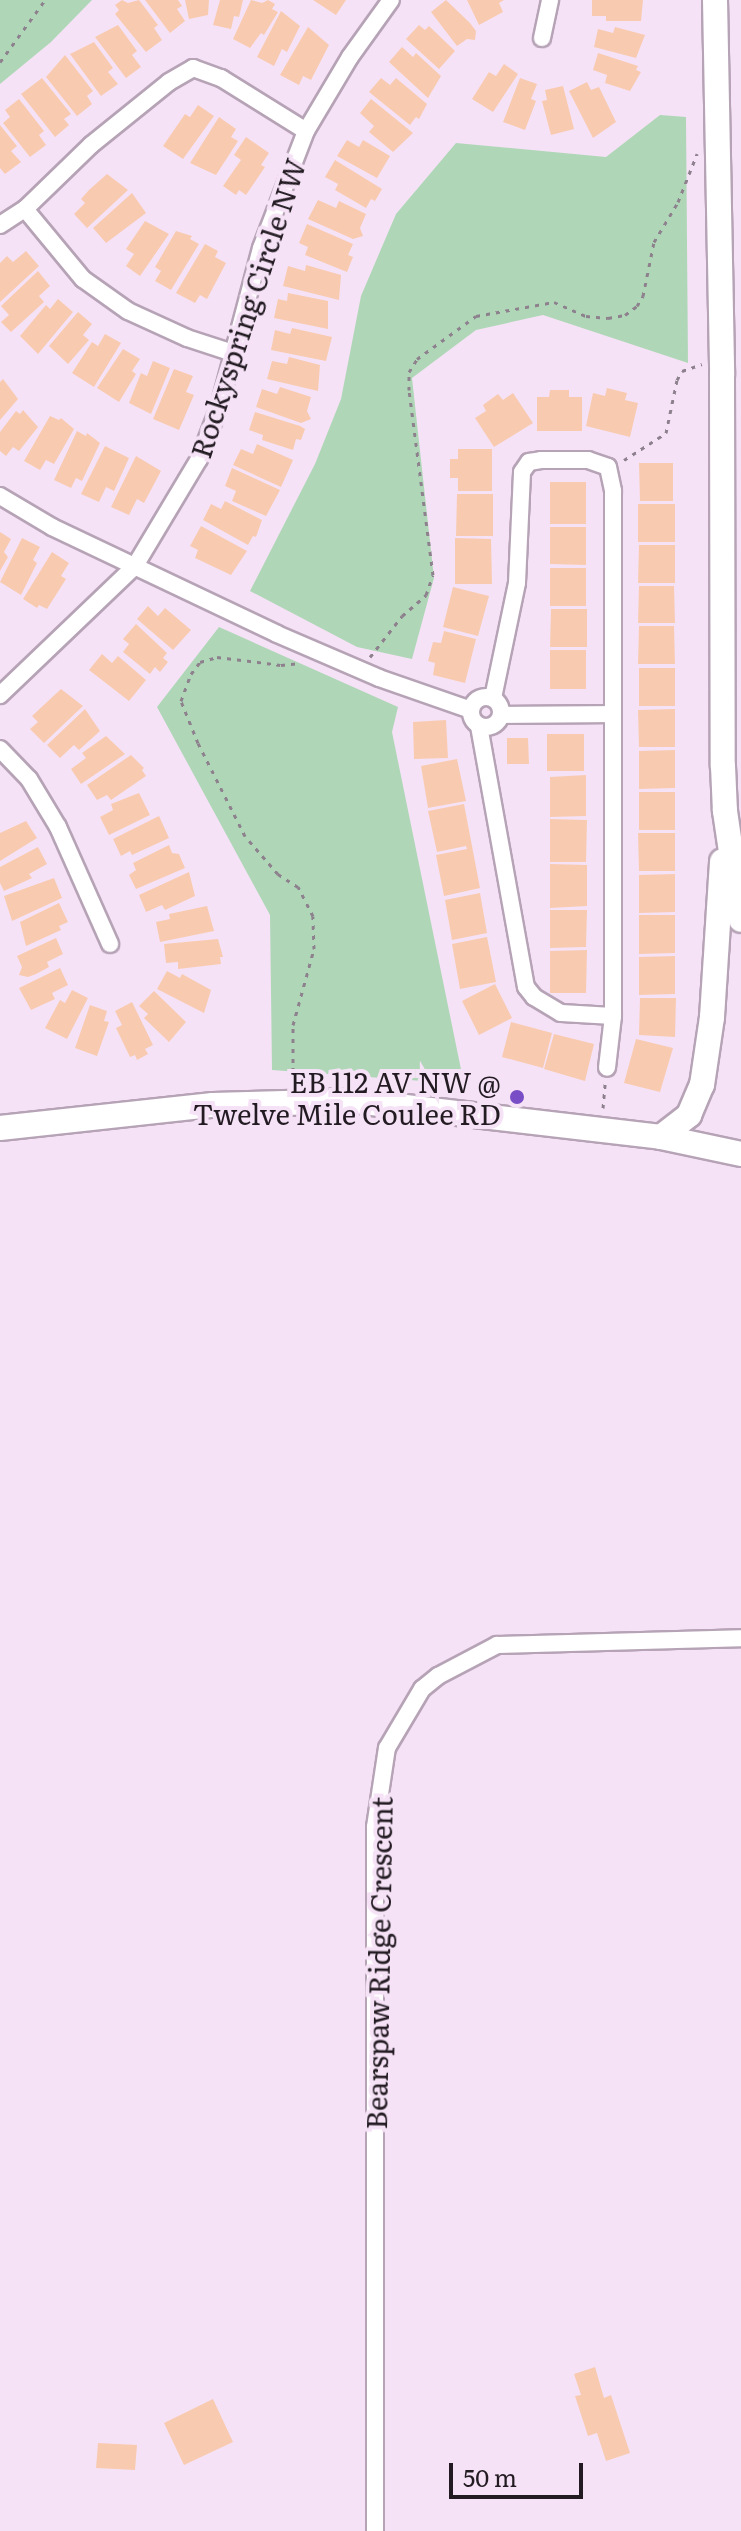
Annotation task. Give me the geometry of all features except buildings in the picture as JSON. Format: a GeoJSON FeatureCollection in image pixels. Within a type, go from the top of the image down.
{"type":"FeatureCollection","features":[{"type":"Feature","properties":{"kind":"main road"},"geometry":{"type":"LineString","coordinates":[[661,1137],[689,1115],[702,1085],[714,1001],[725,811],[728,371],[717,126],[715,0]]}},
{"type":"Feature","properties":{"kind":"main road"},"geometry":{"type":"LineString","coordinates":[[725,811],[741,920]]}},
{"type":"Feature","properties":{"kind":"main road"},"geometry":{"type":"LineString","coordinates":[[6,1126],[213,1105],[294,1101],[399,1104],[661,1137],[741,1154]]}},
{"type":"Feature","properties":{"kind":"street"},"geometry":{"type":"LineString","coordinates":[[306,131],[350,57],[391,0]]}},
{"type":"Feature","properties":{"kind":"street"},"geometry":{"type":"LineString","coordinates":[[542,38],[550,0]]}},
{"type":"Feature","properties":{"kind":"street","name":"Rockyspring Circle NW"},"geometry":{"type":"LineString","coordinates":[[0,225],[25,209],[91,145],[169,82],[193,68],[221,78],[306,131],[261,248],[233,353],[199,459],[135,566],[0,695]]}},
{"type":"Feature","properties":{"kind":"street"},"geometry":{"type":"LineString","coordinates":[[25,209],[83,279],[128,311],[187,338],[233,353]]}},
{"type":"Feature","properties":{"kind":"street"},"geometry":{"type":"LineString","coordinates":[[493,698],[517,583],[522,472],[529,462],[541,460],[588,460],[608,467],[613,491],[613,1016],[607,1068]]}},
{"type":"Feature","properties":{"kind":"street"},"geometry":{"type":"LineString","coordinates":[[0,496],[52,527],[321,653],[379,678],[471,710],[479,726],[526,987],[534,997],[561,1013],[613,1016]]}},
{"type":"Feature","properties":{"kind":"street"},"geometry":{"type":"LineString","coordinates":[[471,710],[479,698],[493,698],[501,705],[502,715],[493,726],[479,726]]}},
{"type":"Feature","properties":{"kind":"street"},"geometry":{"type":"LineString","coordinates":[[502,715],[612,714]]}},
{"type":"Feature","properties":{"kind":"street"},"geometry":{"type":"LineString","coordinates":[[0,749],[29,779],[58,827],[110,944]]}},
{"type":"Feature","properties":{"kind":"street","name":"Bearspaw Ridge Crescent"},"geometry":{"type":"LineString","coordinates":[[375,2531],[375,1827],[387,1748],[422,1689],[438,1676],[497,1645],[741,1638]]}},
{"type":"Feature","properties":{"kind":"path"},"geometry":{"type":"LineString","coordinates":[[0,62],[45,0]]}},
{"type":"Feature","properties":{"kind":"path"},"geometry":{"type":"LineString","coordinates":[[361,670],[402,616],[426,595],[433,575],[409,390],[409,372],[417,359],[476,316],[554,302],[586,316],[608,318],[625,315],[637,306],[643,296],[654,242],[678,202],[694,159],[717,126]]}},
{"type":"Feature","properties":{"kind":"path"},"geometry":{"type":"LineString","coordinates":[[608,467],[666,433],[671,424],[675,387],[682,371],[728,371]]}},
{"type":"Feature","properties":{"kind":"path"},"geometry":{"type":"LineString","coordinates":[[294,1101],[293,1025],[314,949],[313,916],[298,887],[278,874],[245,836],[198,743],[181,701],[187,682],[200,662],[217,657],[281,665],[314,662],[321,653]]}},
{"type":"Feature","properties":{"kind":"path"},"geometry":{"type":"LineString","coordinates":[[600,1129],[607,1068]]}},
{"type":"Feature","properties":{"kind":"green space"},"geometry":{"type":"Polygon","coordinates":[[[0,0],[92,0],[51,42],[0,84],[0,0]]]}},
{"type":"Feature","properties":{"kind":"green space"},"geometry":{"type":"Polygon","coordinates":[[[660,115],[686,117],[688,363],[543,315],[476,330],[412,378],[434,578],[412,659],[357,647],[250,591],[315,464],[341,399],[361,296],[396,214],[456,143],[606,157],[660,115]]]}},
{"type":"Feature","properties":{"kind":"green space"},"geometry":{"type":"Polygon","coordinates":[[[219,627],[398,707],[392,732],[464,1084],[272,1070],[270,915],[157,707],[219,627]]]}},
{"type":"Feature","properties":{"kind":"place","name":"EB 112 AV NW @ Twelve Mile Coulee RD"},"geometry":{"type":"Point","coordinates":[517,1097]}}]}
